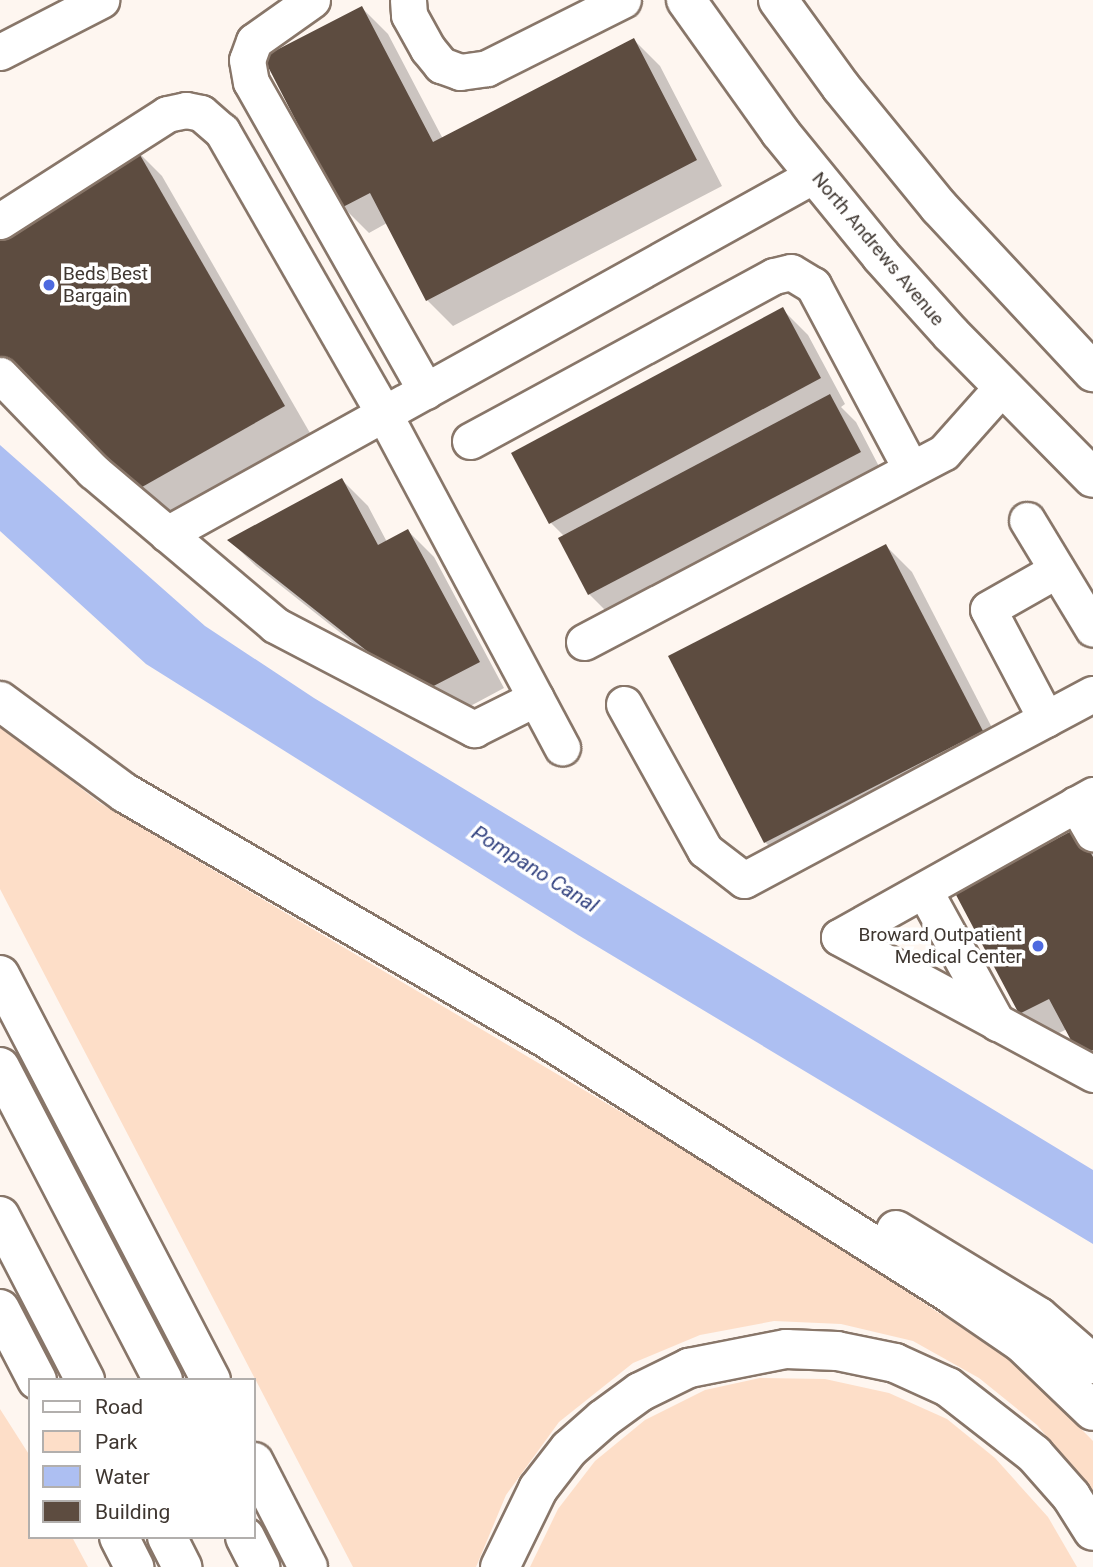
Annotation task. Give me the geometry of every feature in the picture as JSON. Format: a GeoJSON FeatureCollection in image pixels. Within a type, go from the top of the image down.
{"type":"FeatureCollection","features":[{"type":"Feature","properties":{"kind":"main road","name":"North Andrews Avenue"},"geometry":{"type":"LineString","coordinates":[[686,0],[814,175],[881,256],[1002,387],[1093,478]]}},
{"type":"Feature","properties":{"kind":"main road"},"geometry":{"type":"LineString","coordinates":[[778,0],[841,87],[939,207],[1093,372]]}},
{"type":"Feature","properties":{"kind":"main road"},"geometry":{"type":"LineString","coordinates":[[0,701],[125,793],[546,1038],[983,1315],[1042,1360],[1093,1411]]}},
{"type":"Feature","properties":{"kind":"main road"},"geometry":{"type":"LineString","coordinates":[[0,975],[210,1378]]}},
{"type":"Feature","properties":{"kind":"main road"},"geometry":{"type":"LineString","coordinates":[[546,1038],[697,1114],[984,1282],[1039,1317],[1093,1364]]}},
{"type":"Feature","properties":{"kind":"main road"},"geometry":{"type":"LineString","coordinates":[[0,1067],[162,1378]]}},
{"type":"Feature","properties":{"kind":"main road"},"geometry":{"type":"LineString","coordinates":[[0,1216],[84,1378]]}},
{"type":"Feature","properties":{"kind":"main road"},"geometry":{"type":"LineString","coordinates":[[0,1309],[36,1378]]}},
{"type":"Feature","properties":{"kind":"main road"},"geometry":{"type":"LineString","coordinates":[[500,1567],[538,1489],[569,1449],[603,1419],[640,1392],[689,1368],[738,1354],[786,1349],[866,1356],[895,1363],[948,1387],[1034,1454],[1071,1496],[1093,1531]]}},
{"type":"Feature","properties":{"kind":"main road"},"geometry":{"type":"LineString","coordinates":[[256,1466],[308,1567]]}},
{"type":"Feature","properties":{"kind":"main road"},"geometry":{"type":"LineString","coordinates":[[120,1539],[134,1567]]}},
{"type":"Feature","properties":{"kind":"main road"},"geometry":{"type":"LineString","coordinates":[[168,1539],[182,1567]]}},
{"type":"Feature","properties":{"kind":"main road"},"geometry":{"type":"LineString","coordinates":[[246,1539],[260,1567]]}},
{"type":"Feature","properties":{"kind":"street"},"geometry":{"type":"LineString","coordinates":[[0,52],[101,0]]}},
{"type":"Feature","properties":{"kind":"street"},"geometry":{"type":"LineString","coordinates":[[312,0],[254,41],[247,60],[251,82],[426,391]]}},
{"type":"Feature","properties":{"kind":"street"},"geometry":{"type":"LineString","coordinates":[[408,0],[409,15],[428,49],[441,65],[460,72],[487,68],[605,4]]}},
{"type":"Feature","properties":{"kind":"street"},"geometry":{"type":"LineString","coordinates":[[0,220],[167,114],[186,110],[201,113],[222,131],[384,414],[562,747]]}},
{"type":"Feature","properties":{"kind":"street"},"geometry":{"type":"LineString","coordinates":[[167,534],[814,175]]}},
{"type":"Feature","properties":{"kind":"street"},"geometry":{"type":"LineString","coordinates":[[470,441],[774,276],[790,272],[813,285],[911,469]]}},
{"type":"Feature","properties":{"kind":"street"},"geometry":{"type":"LineString","coordinates":[[0,375],[93,471],[275,625],[474,729],[536,698]]}},
{"type":"Feature","properties":{"kind":"street"},"geometry":{"type":"LineString","coordinates":[[584,642],[944,452],[1002,387]]}},
{"type":"Feature","properties":{"kind":"street"},"geometry":{"type":"LineString","coordinates":[[1027,520],[1093,629]]}},
{"type":"Feature","properties":{"kind":"street"},"geometry":{"type":"LineString","coordinates":[[1046,719],[988,608],[1057,570]]}},
{"type":"Feature","properties":{"kind":"street"},"geometry":{"type":"LineString","coordinates":[[624,704],[705,850],[744,880],[1093,694]]}},
{"type":"Feature","properties":{"kind":"street"},"geometry":{"type":"LineString","coordinates":[[1093,834],[1085,799],[839,937],[1093,1074]]}},
{"type":"Feature","properties":{"kind":"street"},"geometry":{"type":"LineString","coordinates":[[923,890],[998,1023]]}},
{"type":"Feature","properties":{"kind":"green space"},"geometry":{"type":"Polygon","coordinates":[[[0,726],[100,803],[756,1192],[1019,1366],[1093,1441],[1093,1491],[1037,1425],[979,1378],[913,1341],[841,1324],[774,1321],[700,1335],[633,1363],[559,1422],[506,1495],[476,1567],[353,1567],[0,889],[0,726]]]}},
{"type":"Feature","properties":{"kind":"green space"},"geometry":{"type":"Polygon","coordinates":[[[760,1378],[825,1379],[889,1393],[947,1419],[995,1458],[1048,1517],[1077,1567],[530,1567],[558,1509],[595,1461],[645,1420],[705,1390],[760,1378]]]}},
{"type":"Feature","properties":{"kind":"green space"},"geometry":{"type":"Polygon","coordinates":[[[0,1409],[28,1453],[28,1539],[73,1539],[88,1567],[0,1567],[0,1409]]]}},
{"type":"Feature","properties":{"kind":"water","name":"Pompano Canal"},"geometry":{"type":"Polygon","coordinates":[[[0,445],[205,626],[314,698],[1093,1170],[1093,1244],[578,935],[146,664],[0,531],[0,445]]]}},
{"type":"Feature","properties":{"kind":"building"},"geometry":{"type":"Polygon","coordinates":[[[362,6],[433,142],[634,38],[697,160],[426,301],[370,193],[341,208],[263,57],[362,6]]]}},
{"type":"Feature","properties":{"kind":"building"},"geometry":{"type":"Polygon","coordinates":[[[136,148],[285,406],[135,491],[0,356],[0,239],[136,148]]]}},
{"type":"Feature","properties":{"kind":"building"},"geometry":{"type":"Polygon","coordinates":[[[783,307],[821,378],[549,524],[511,453],[783,307]]]}},
{"type":"Feature","properties":{"kind":"building"},"geometry":{"type":"Polygon","coordinates":[[[830,394],[861,452],[588,595],[558,538],[830,394]]]}},
{"type":"Feature","properties":{"kind":"building"},"geometry":{"type":"Polygon","coordinates":[[[342,478],[378,545],[408,529],[480,662],[420,693],[227,540],[342,478]]]}},
{"type":"Feature","properties":{"kind":"building"},"geometry":{"type":"Polygon","coordinates":[[[886,544],[983,731],[764,843],[668,656],[886,544]]]}},
{"type":"Feature","properties":{"kind":"building","name":"Broward Outpatient Medical Center"},"geometry":{"type":"Polygon","coordinates":[[[1077,828],[1093,857],[1093,1050],[1080,1057],[1049,999],[1019,1014],[955,893],[1077,828]]]}},
{"type":"Feature","properties":{"kind":"place","name":"Beds Best Bargain"},"geometry":{"type":"Point","coordinates":[49,285]}},
{"type":"Feature","properties":{"kind":"place","name":"Broward Outpatient Medical Center"},"geometry":{"type":"Point","coordinates":[1038,946]}}]}
